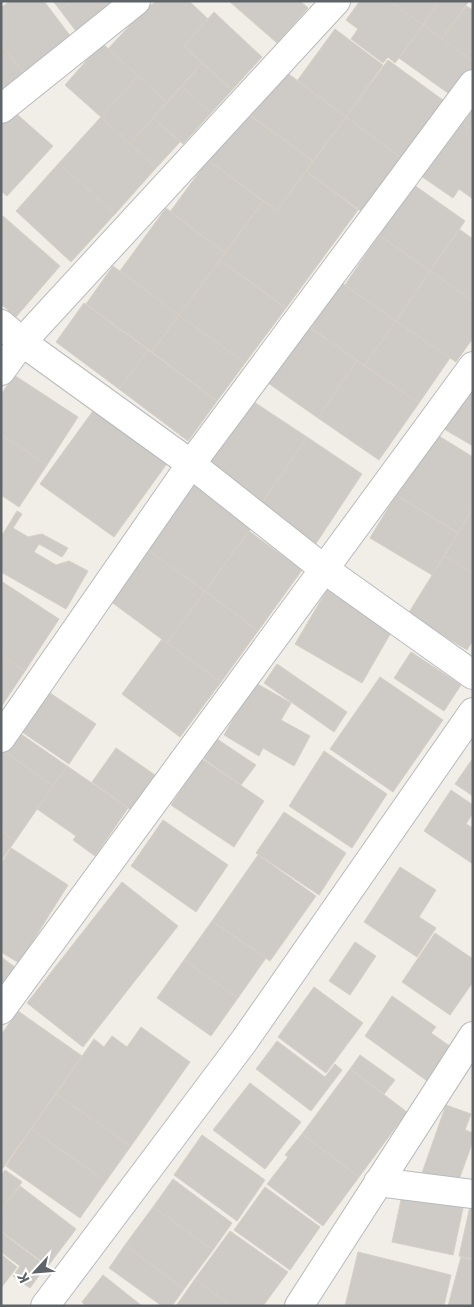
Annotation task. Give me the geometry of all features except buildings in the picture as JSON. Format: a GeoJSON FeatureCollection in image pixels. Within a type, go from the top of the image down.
{"type":"FeatureCollection","features":[{"type":"Feature","properties":{"kind":"street"},"geometry":{"type":"LineString","coordinates":[[1,109],[136,1]]}},
{"type":"Feature","properties":{"kind":"street"},"geometry":{"type":"LineString","coordinates":[[1,371],[22,342],[336,1]]}},
{"type":"Feature","properties":{"kind":"street"},"geometry":{"type":"LineString","coordinates":[[1,738],[191,464],[473,84]]}},
{"type":"Feature","properties":{"kind":"street"},"geometry":{"type":"LineString","coordinates":[[1,324],[22,342],[191,464],[324,569],[473,675]]}},
{"type":"Feature","properties":{"kind":"street"},"geometry":{"type":"LineString","coordinates":[[1,1010],[473,366]]}},
{"type":"Feature","properties":{"kind":"street"},"geometry":{"type":"LineString","coordinates":[[45,1306],[244,1041],[473,712]]}},
{"type":"Feature","properties":{"kind":"street"},"geometry":{"type":"LineString","coordinates":[[298,1306],[473,1036]]}},
{"type":"Feature","properties":{"kind":"street"},"geometry":{"type":"LineString","coordinates":[[378,1182],[473,1194]]}}]}
